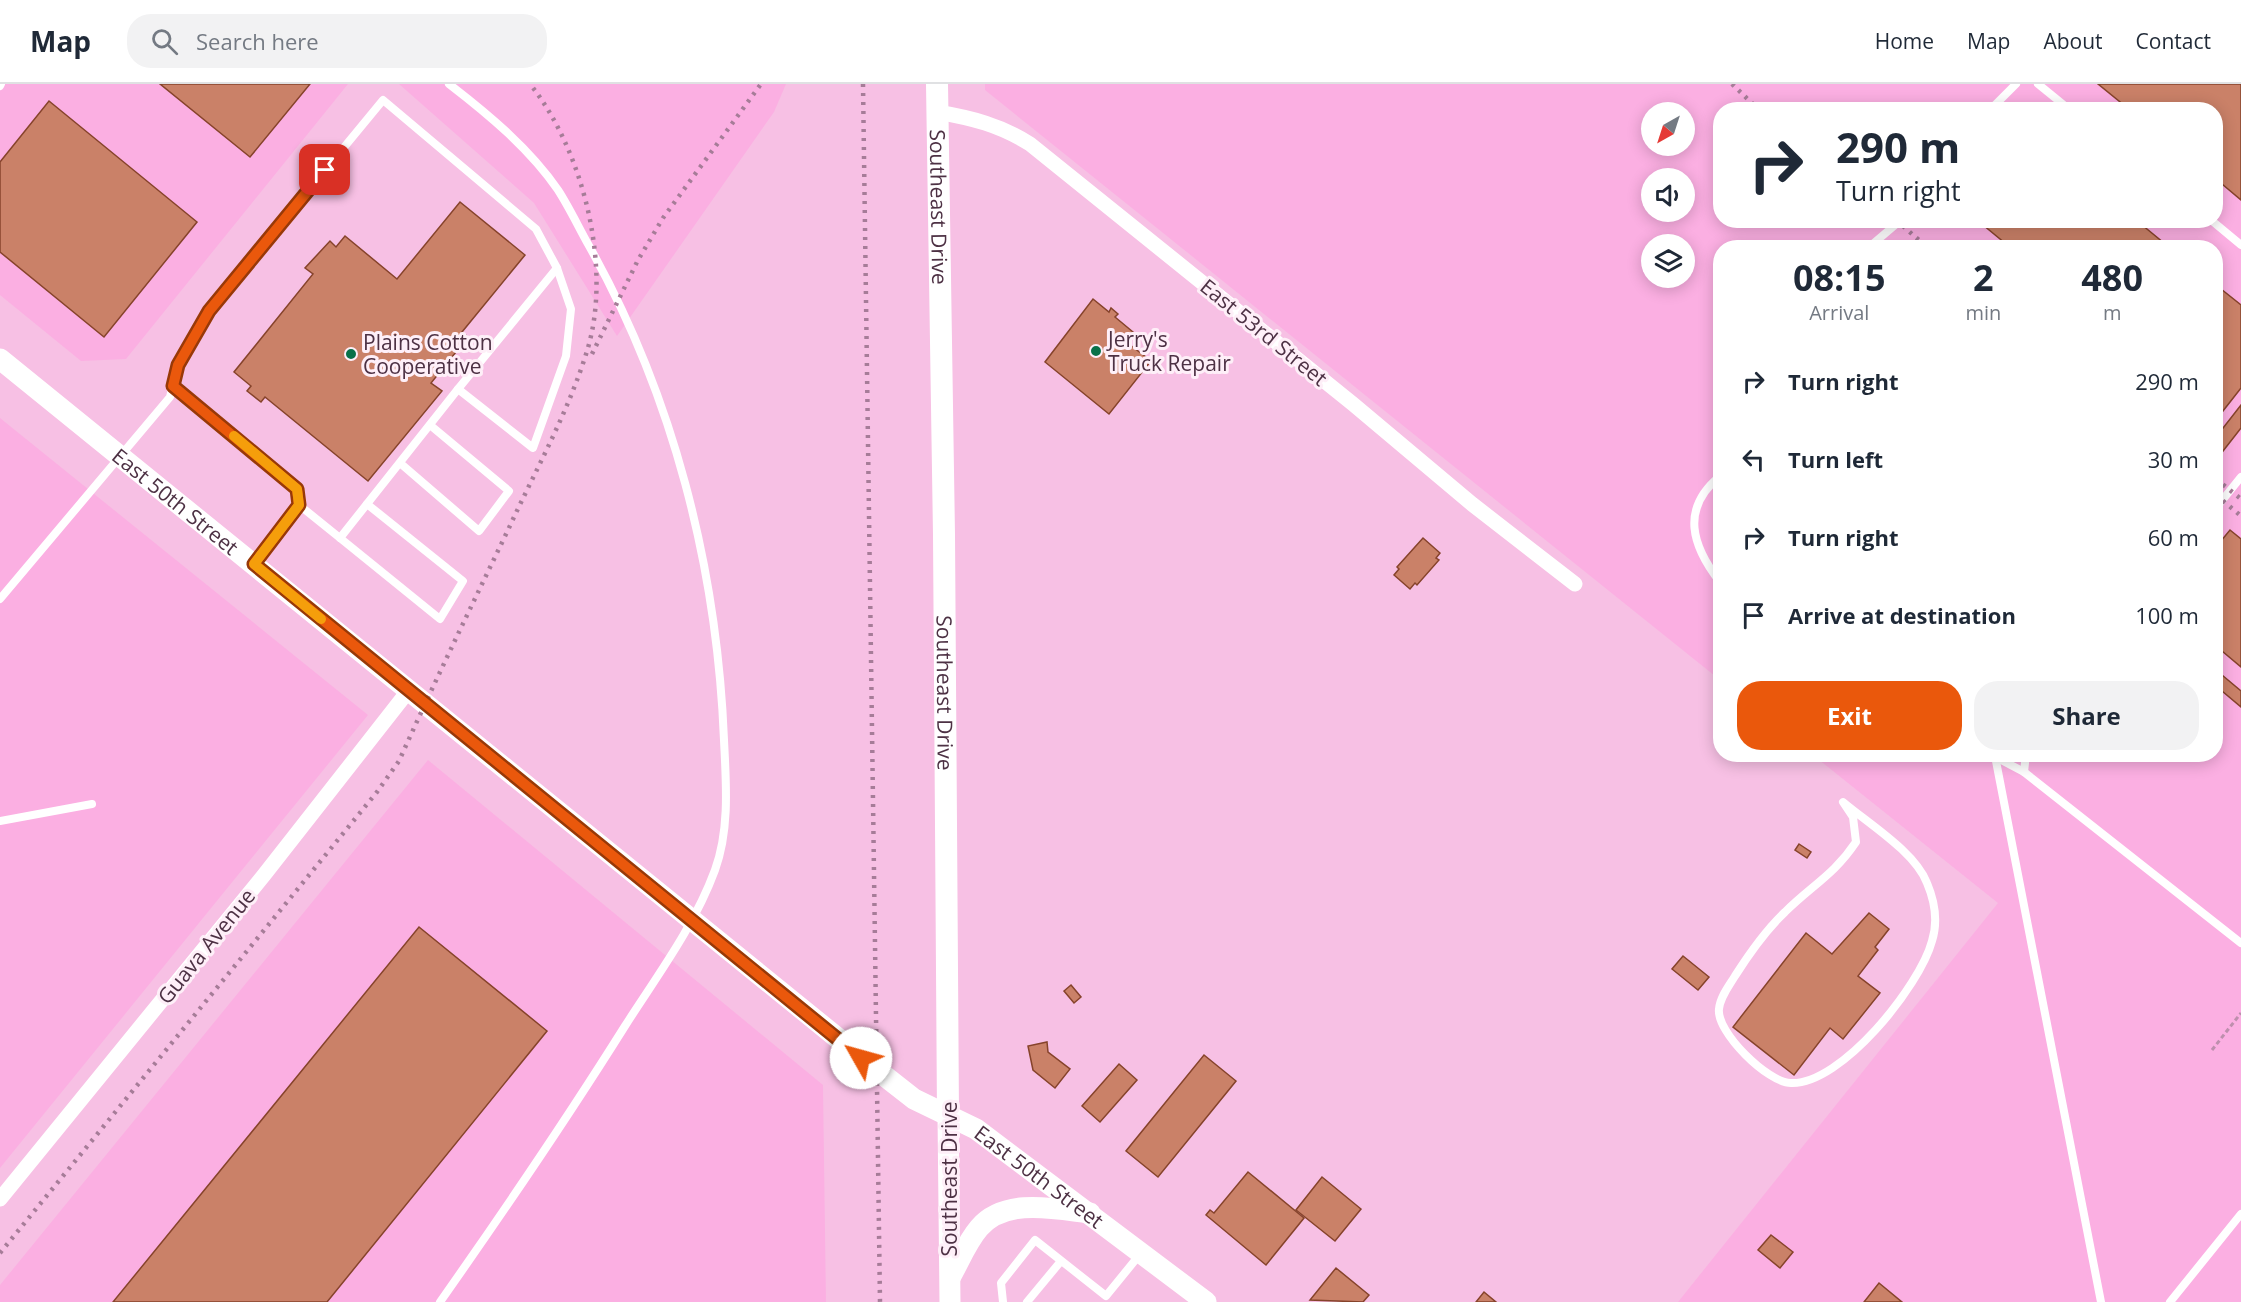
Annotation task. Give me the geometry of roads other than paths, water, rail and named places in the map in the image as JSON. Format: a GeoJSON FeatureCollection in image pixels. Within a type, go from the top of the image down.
{"type":"FeatureCollection","features":[{"type":"Feature","properties":{"kind":"main road","name":"Southeast Drive"},"geometry":{"type":"LineString","coordinates":[[937,84],[944,547],[950,1302]]}},
{"type":"Feature","properties":{"kind":"main road","name":"East 50th Street"},"geometry":{"type":"LineString","coordinates":[[0,358],[914,1099],[976,1129],[1206,1302]]}},
{"type":"Feature","properties":{"kind":"main road"},"geometry":{"type":"LineString","coordinates":[[949,1279],[981,1226],[1003,1212],[1026,1208],[1090,1213]]}},
{"type":"Feature","properties":{"kind":"street","name":"East 53rd Street"},"geometry":{"type":"LineString","coordinates":[[937,112],[982,119],[1007,129],[1030,144],[1353,404],[1472,504],[1575,584]]}},
{"type":"Feature","properties":{"kind":"street","name":"Guava Avenue"},"geometry":{"type":"LineString","coordinates":[[0,1200],[271,866],[409,690]]}},
{"type":"Feature","properties":{"kind":"lane"},"geometry":{"type":"LineString","coordinates":[[440,1302],[539,1161],[693,920],[716,867],[727,802],[722,691],[711,598],[680,460],[650,370],[619,298],[557,189],[528,153],[449,84]]}},
{"type":"Feature","properties":{"kind":"lane"},"geometry":{"type":"LineString","coordinates":[[1998,102],[2016,84]]}},
{"type":"Feature","properties":{"kind":"lane"},"geometry":{"type":"LineString","coordinates":[[2038,84],[2060,102]]}},
{"type":"Feature","properties":{"kind":"lane"},"geometry":{"type":"LineString","coordinates":[[0,599],[170,397],[178,365],[209,311],[383,100],[537,229],[557,268],[571,309],[566,356],[533,448],[458,389]]}},
{"type":"Feature","properties":{"kind":"lane"},"geometry":{"type":"LineString","coordinates":[[1877,240],[1892,228]]}},
{"type":"Feature","properties":{"kind":"lane"},"geometry":{"type":"LineString","coordinates":[[2221,228],[2241,245]]}},
{"type":"Feature","properties":{"kind":"lane"},"geometry":{"type":"LineString","coordinates":[[340,538],[557,268]]}},
{"type":"Feature","properties":{"kind":"lane"},"geometry":{"type":"LineString","coordinates":[[173,386],[297,489],[299,505],[440,619],[463,581],[367,504]]}},
{"type":"Feature","properties":{"kind":"lane"},"geometry":{"type":"LineString","coordinates":[[400,462],[479,531],[509,491],[430,425]]}},
{"type":"Feature","properties":{"kind":"lane"},"geometry":{"type":"LineString","coordinates":[[2223,499],[2241,477]]}},
{"type":"Feature","properties":{"kind":"lane"},"geometry":{"type":"LineString","coordinates":[[1713,484],[1700,500],[1694,520],[1696,546],[1713,572]]}},
{"type":"Feature","properties":{"kind":"lane"},"geometry":{"type":"LineString","coordinates":[[254,564],[299,505]]}},
{"type":"Feature","properties":{"kind":"lane"},"geometry":{"type":"LineString","coordinates":[[1993,762],[2101,1302]]}},
{"type":"Feature","properties":{"kind":"lane"},"geometry":{"type":"LineString","coordinates":[[2005,762],[2024,772],[2241,943]]}},
{"type":"Feature","properties":{"kind":"lane"},"geometry":{"type":"LineString","coordinates":[[2024,772],[2025,762]]}},
{"type":"Feature","properties":{"kind":"lane"},"geometry":{"type":"LineString","coordinates":[[1843,802],[1912,860],[1927,882],[1936,912],[1933,940],[1922,968],[1865,1043],[1808,1080],[1790,1084],[1773,1077],[1746,1054],[1729,1036],[1722,1023],[1719,1010],[1725,993],[1741,965],[1785,911],[1830,876],[1856,842],[1853,817],[1843,802]]}},
{"type":"Feature","properties":{"kind":"lane"},"geometry":{"type":"LineString","coordinates":[[0,821],[92,804]]}},
{"type":"Feature","properties":{"kind":"lane"},"geometry":{"type":"LineString","coordinates":[[2170,1302],[2241,1214]]}},
{"type":"Feature","properties":{"kind":"lane"},"geometry":{"type":"LineString","coordinates":[[1003,1302],[1001,1283],[1035,1240],[1106,1296],[1142,1252]]}},
{"type":"Feature","properties":{"kind":"lane"},"geometry":{"type":"LineString","coordinates":[[1027,1302],[1061,1261]]}},
{"type":"Feature","properties":{"kind":"railway"},"geometry":{"type":"LineString","coordinates":[[0,1253],[377,792],[399,761],[561,419],[587,351],[594,318],[597,284],[594,247],[588,211],[565,142],[549,111],[530,84]]}},
{"type":"Feature","properties":{"kind":"railway"},"geometry":{"type":"LineString","coordinates":[[592,354],[638,260],[663,218],[761,84]]}},
{"type":"Feature","properties":{"kind":"railway"},"geometry":{"type":"LineString","coordinates":[[863,84],[880,1302]]}},
{"type":"Feature","properties":{"kind":"railway"},"geometry":{"type":"LineString","coordinates":[[1732,84],[1751,102]]}},
{"type":"Feature","properties":{"kind":"railway"},"geometry":{"type":"LineString","coordinates":[[1905,228],[1919,240]]}},
{"type":"Feature","properties":{"kind":"railway"},"geometry":{"type":"LineString","coordinates":[[2223,485],[2241,499]]}},
{"type":"Feature","properties":{"kind":"railway"},"geometry":{"type":"LineString","coordinates":[[2223,501],[2241,516]]}},
{"type":"Feature","properties":{"kind":"place","name":"Jerry's Truck Repair"},"geometry":{"type":"Point","coordinates":[1096,351]}},
{"type":"Feature","properties":{"kind":"place","name":"Plains Cotton Cooperative"},"geometry":{"type":"Point","coordinates":[351,354]}}]}
